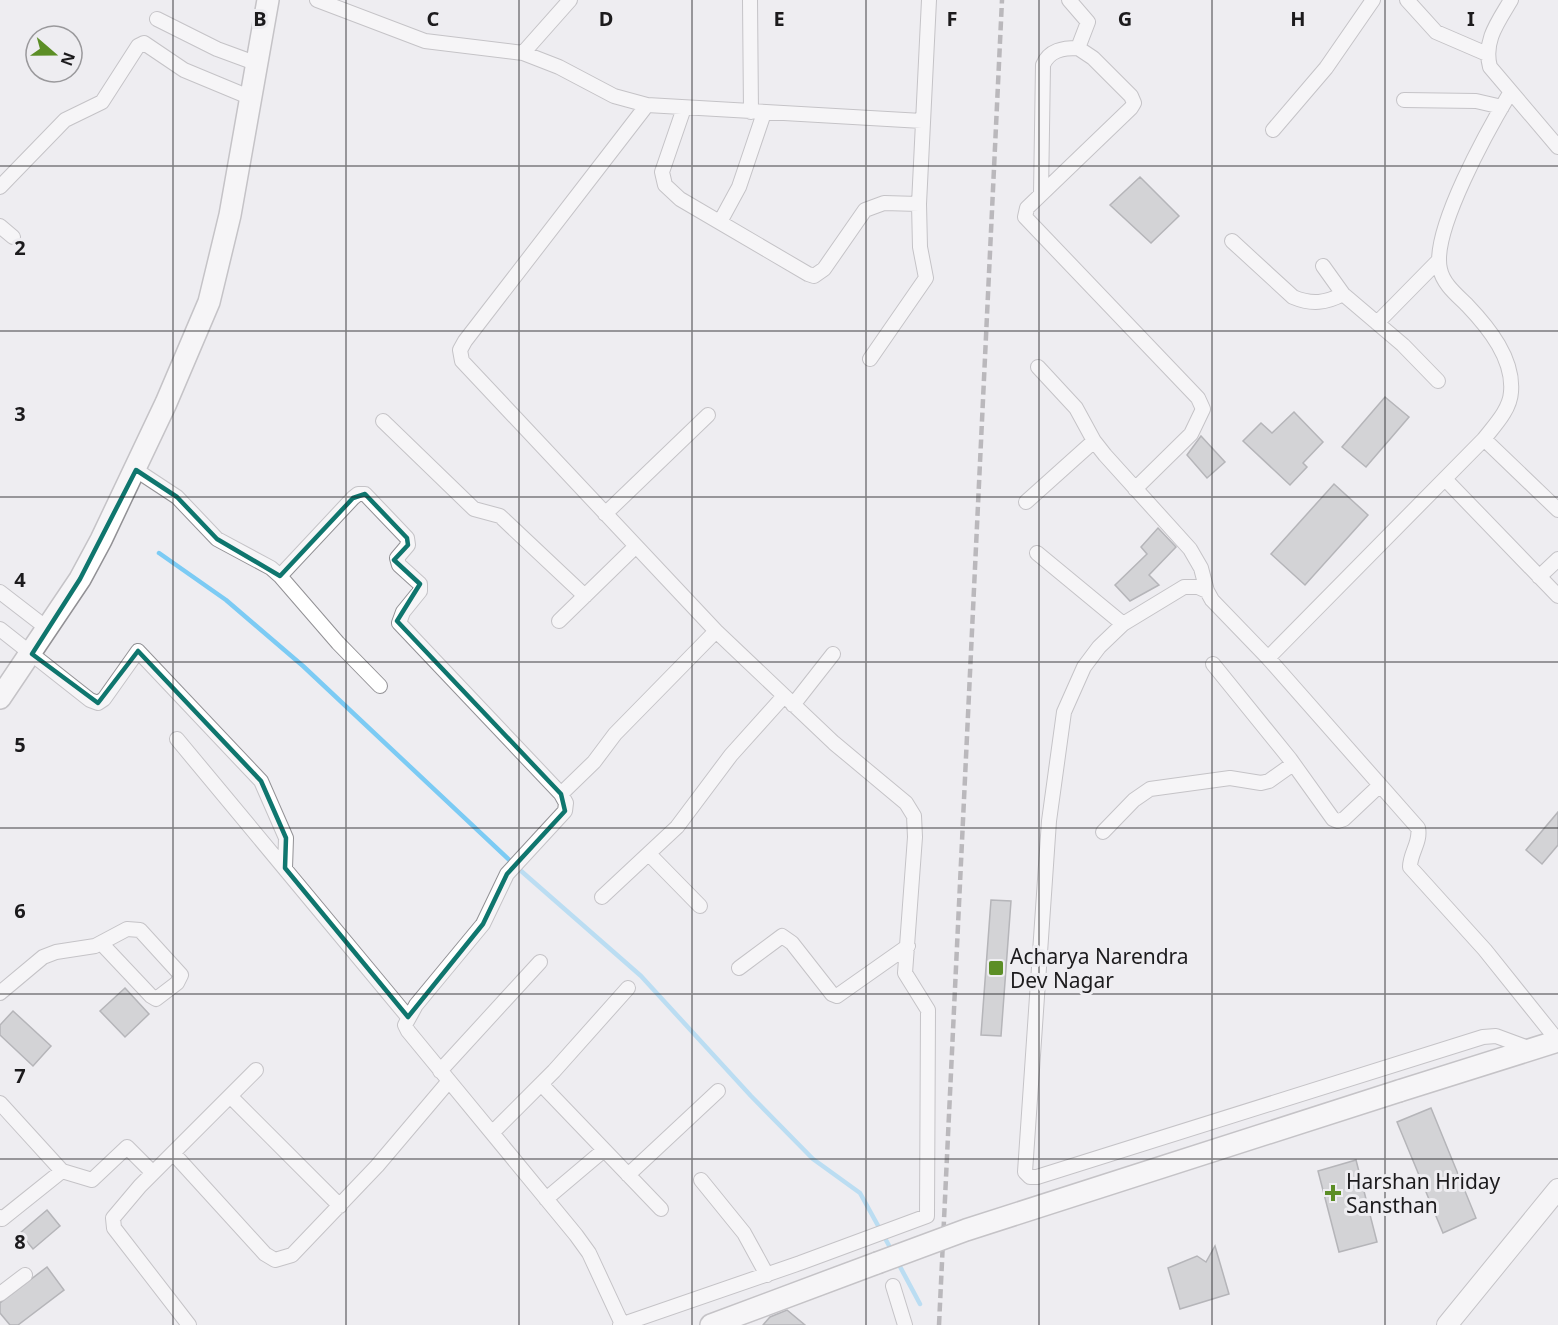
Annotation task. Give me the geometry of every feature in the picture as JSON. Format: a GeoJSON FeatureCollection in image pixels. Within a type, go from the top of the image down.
{"type":"FeatureCollection","features":[{"type":"Feature","properties":{"kind":"main road"},"geometry":{"type":"LineString","coordinates":[[0,698],[32,654],[80,579],[135,470],[189,351],[211,293],[230,215],[255,63],[268,0]]}},
{"type":"Feature","properties":{"kind":"main road"},"geometry":{"type":"LineString","coordinates":[[711,1325],[966,1230],[1558,1041]]}},
{"type":"Feature","properties":{"kind":"street"},"geometry":{"type":"LineString","coordinates":[[317,0],[425,41],[523,53],[559,67],[614,96],[647,105],[922,121]]}},
{"type":"Feature","properties":{"kind":"street"},"geometry":{"type":"LineString","coordinates":[[523,53],[570,0]]}},
{"type":"Feature","properties":{"kind":"street"},"geometry":{"type":"LineString","coordinates":[[720,222],[739,187],[758,112],[750,0]]}},
{"type":"Feature","properties":{"kind":"street"},"geometry":{"type":"LineString","coordinates":[[870,359],[926,278],[920,247],[919,204],[929,0]]}},
{"type":"Feature","properties":{"kind":"street"},"geometry":{"type":"LineString","coordinates":[[1069,0],[1088,22],[1078,48]]}},
{"type":"Feature","properties":{"kind":"street"},"geometry":{"type":"LineString","coordinates":[[1273,130],[1326,68],[1373,0]]}},
{"type":"Feature","properties":{"kind":"street"},"geometry":{"type":"LineString","coordinates":[[1407,0],[1422,20],[1436,32],[1487,54]]}},
{"type":"Feature","properties":{"kind":"street"},"geometry":{"type":"LineString","coordinates":[[1510,0],[1489,39],[1487,54],[1490,67],[1558,147]]}},
{"type":"Feature","properties":{"kind":"street"},"geometry":{"type":"LineString","coordinates":[[157,19],[217,49],[255,63]]}},
{"type":"Feature","properties":{"kind":"street"},"geometry":{"type":"LineString","coordinates":[[0,187],[65,120],[102,102],[138,46],[144,43],[184,70],[249,97]]}},
{"type":"Feature","properties":{"kind":"street"},"geometry":{"type":"LineString","coordinates":[[1041,194],[1043,65],[1046,57],[1052,52],[1078,48],[1093,58],[1131,96],[1134,103],[1027,208],[1025,217],[1198,398],[1203,409],[1191,434],[1135,489]]}},
{"type":"Feature","properties":{"kind":"street"},"geometry":{"type":"LineString","coordinates":[[1268,658],[1484,439],[1506,408],[1511,393],[1510,372],[1489,329],[1447,284],[1440,270],[1439,260],[1442,235],[1480,147],[1510,93]]}},
{"type":"Feature","properties":{"kind":"street"},"geometry":{"type":"LineString","coordinates":[[1404,100],[1476,101],[1502,107]]}},
{"type":"Feature","properties":{"kind":"street"},"geometry":{"type":"LineString","coordinates":[[280,576],[353,498],[358,494],[365,494],[407,538],[408,545],[397,558],[399,565],[420,584],[420,591],[403,612],[399,624],[561,794],[566,803],[565,812],[507,874],[483,924],[408,1017],[405,1025],[408,1032],[589,1253],[621,1325],[767,1275],[927,1216],[928,1010],[905,973],[915,837],[914,816],[906,803],[788,701],[716,631],[462,361],[460,350],[647,105]]}},
{"type":"Feature","properties":{"kind":"street"},"geometry":{"type":"LineString","coordinates":[[684,108],[662,172],[662,180],[681,199],[814,276],[824,269],[865,210],[884,203],[919,204]]}},
{"type":"Feature","properties":{"kind":"street"},"geometry":{"type":"LineString","coordinates":[[0,226],[13,237]]}},
{"type":"Feature","properties":{"kind":"street"},"geometry":{"type":"LineString","coordinates":[[1232,241],[1293,297],[1303,302],[1322,303],[1343,294]]}},
{"type":"Feature","properties":{"kind":"street"},"geometry":{"type":"LineString","coordinates":[[1377,323],[1439,260]]}},
{"type":"Feature","properties":{"kind":"street"},"geometry":{"type":"LineString","coordinates":[[1323,266],[1343,294],[1403,345],[1438,381]]}},
{"type":"Feature","properties":{"kind":"street"},"geometry":{"type":"LineString","coordinates":[[1038,368],[1076,408],[1094,441],[1197,557],[1207,591]]}},
{"type":"Feature","properties":{"kind":"street"},"geometry":{"type":"LineString","coordinates":[[605,514],[708,415]]}},
{"type":"Feature","properties":{"kind":"street"},"geometry":{"type":"LineString","coordinates":[[383,421],[474,509],[500,516],[585,596]]}},
{"type":"Feature","properties":{"kind":"street"},"geometry":{"type":"LineString","coordinates":[[1484,439],[1558,510]]}},
{"type":"Feature","properties":{"kind":"street"},"geometry":{"type":"LineString","coordinates":[[1026,502],[1094,441]]}},
{"type":"Feature","properties":{"kind":"street"},"geometry":{"type":"LineString","coordinates":[[135,470],[177,497],[217,539],[272,568],[338,643],[380,686]]}},
{"type":"Feature","properties":{"kind":"street"},"geometry":{"type":"LineString","coordinates":[[1445,479],[1558,596]]}},
{"type":"Feature","properties":{"kind":"street"},"geometry":{"type":"LineString","coordinates":[[559,621],[636,546]]}},
{"type":"Feature","properties":{"kind":"street"},"geometry":{"type":"LineString","coordinates":[[1036,553],[1123,624]]}},
{"type":"Feature","properties":{"kind":"street"},"geometry":{"type":"LineString","coordinates":[[1539,577],[1558,559]]}},
{"type":"Feature","properties":{"kind":"street"},"geometry":{"type":"LineString","coordinates":[[1532,1049],[1496,1036],[1483,1037],[1037,1177],[1030,1177],[1025,1172],[1049,821],[1063,721],[1069,696],[1084,667],[1099,647],[1123,624],[1184,587],[1198,587],[1207,591],[1418,828],[1418,841],[1410,860],[1410,867],[1485,950],[1558,1041]]}},
{"type":"Feature","properties":{"kind":"street"},"geometry":{"type":"LineString","coordinates":[[0,592],[48,629]]}},
{"type":"Feature","properties":{"kind":"street"},"geometry":{"type":"LineString","coordinates":[[0,629],[90,700],[98,703],[104,699],[138,651],[261,781],[286,838],[285,868]]}},
{"type":"Feature","properties":{"kind":"street"},"geometry":{"type":"LineString","coordinates":[[561,794],[594,762],[615,734],[716,631]]}},
{"type":"Feature","properties":{"kind":"street"},"geometry":{"type":"LineString","coordinates":[[602,897],[683,820],[731,755],[833,654]]}},
{"type":"Feature","properties":{"kind":"street"},"geometry":{"type":"LineString","coordinates":[[1213,664],[1293,764],[1333,819],[1338,821],[1379,786]]}},
{"type":"Feature","properties":{"kind":"street"},"geometry":{"type":"LineString","coordinates":[[177,739],[408,1017]]}},
{"type":"Feature","properties":{"kind":"street"},"geometry":{"type":"LineString","coordinates":[[1103,832],[1134,800],[1150,789],[1230,778],[1261,783],[1269,781],[1293,764]]}},
{"type":"Feature","properties":{"kind":"street"},"geometry":{"type":"LineString","coordinates":[[649,854],[700,906]]}},
{"type":"Feature","properties":{"kind":"street"},"geometry":{"type":"LineString","coordinates":[[0,993],[43,957],[101,943],[127,929],[140,930],[182,975],[177,983],[156,999],[101,943]]}},
{"type":"Feature","properties":{"kind":"street"},"geometry":{"type":"LineString","coordinates":[[739,968],[782,936],[792,943],[832,994],[837,996],[908,946]]}},
{"type":"Feature","properties":{"kind":"street"},"geometry":{"type":"LineString","coordinates":[[173,1153],[265,1254],[275,1260],[292,1255],[340,1206],[444,1076],[540,962]]}},
{"type":"Feature","properties":{"kind":"street"},"geometry":{"type":"LineString","coordinates":[[492,1133],[541,1084],[628,988]]}},
{"type":"Feature","properties":{"kind":"street"},"geometry":{"type":"LineString","coordinates":[[189,1325],[114,1228],[112,1218],[153,1173],[256,1070]]}},
{"type":"Feature","properties":{"kind":"street"},"geometry":{"type":"LineString","coordinates":[[541,1084],[660,1209]]}},
{"type":"Feature","properties":{"kind":"street"},"geometry":{"type":"LineString","coordinates":[[628,1175],[718,1091]]}},
{"type":"Feature","properties":{"kind":"street"},"geometry":{"type":"LineString","coordinates":[[230,1096],[340,1206]]}},
{"type":"Feature","properties":{"kind":"street"},"geometry":{"type":"LineString","coordinates":[[0,1103],[62,1171],[92,1180],[127,1147],[153,1173]]}},
{"type":"Feature","properties":{"kind":"street"},"geometry":{"type":"LineString","coordinates":[[546,1198],[604,1150]]}},
{"type":"Feature","properties":{"kind":"street"},"geometry":{"type":"LineString","coordinates":[[0,1217],[2,1219],[62,1171]]}},
{"type":"Feature","properties":{"kind":"street"},"geometry":{"type":"LineString","coordinates":[[701,1180],[744,1233],[767,1275]]}},
{"type":"Feature","properties":{"kind":"street"},"geometry":{"type":"LineString","coordinates":[[1447,1325],[1558,1189]]}},
{"type":"Feature","properties":{"kind":"street"},"geometry":{"type":"LineString","coordinates":[[0,1294],[25,1275]]}},
{"type":"Feature","properties":{"kind":"street"},"geometry":{"type":"LineString","coordinates":[[893,1286],[906,1325]]}},
{"type":"Feature","properties":{"kind":"highlighted area"},"geometry":{"type":"Polygon","coordinates":[[[136,470],[177,497],[217,539],[280,576],[353,498],[365,494],[407,538],[408,545],[394,560],[420,584],[397,621],[561,794],[565,811],[507,874],[483,924],[408,1017],[285,868],[286,838],[261,781],[138,651],[98,703],[32,654],[80,579],[136,470]]]}},
{"type":"Feature","properties":{"kind":"building"},"geometry":{"type":"Polygon","coordinates":[[[1140,177],[1179,216],[1151,243],[1110,205],[1140,177]]]}},
{"type":"Feature","properties":{"kind":"building"},"geometry":{"type":"Polygon","coordinates":[[[1385,397],[1409,417],[1366,467],[1342,447],[1385,397]]]}},
{"type":"Feature","properties":{"kind":"building"},"geometry":{"type":"Polygon","coordinates":[[[1294,412],[1323,442],[1303,463],[1307,467],[1290,485],[1243,441],[1261,423],[1272,433],[1294,412]]]}},
{"type":"Feature","properties":{"kind":"building"},"geometry":{"type":"Polygon","coordinates":[[[1201,436],[1225,462],[1207,478],[1187,455],[1201,436]]]}},
{"type":"Feature","properties":{"kind":"building"},"geometry":{"type":"Polygon","coordinates":[[[1334,484],[1368,515],[1305,585],[1271,554],[1334,484]]]}},
{"type":"Feature","properties":{"kind":"building"},"geometry":{"type":"Polygon","coordinates":[[[1158,528],[1176,547],[1149,575],[1159,585],[1130,601],[1115,585],[1147,554],[1141,547],[1158,528]]]}},
{"type":"Feature","properties":{"kind":"building"},"geometry":{"type":"Polygon","coordinates":[[[1558,812],[1558,845],[1542,864],[1526,850],[1558,812]]]}},
{"type":"Feature","properties":{"kind":"building","name":"Acharya Narendra Dev Nagar"},"geometry":{"type":"Polygon","coordinates":[[[991,900],[1011,901],[1001,1036],[981,1035],[991,900]]]}},
{"type":"Feature","properties":{"kind":"building"},"geometry":{"type":"Polygon","coordinates":[[[125,988],[149,1014],[125,1037],[100,1011],[125,988]]]}},
{"type":"Feature","properties":{"kind":"building"},"geometry":{"type":"Polygon","coordinates":[[[13,1011],[51,1046],[33,1066],[0,1035],[0,1025],[13,1011]]]}},
{"type":"Feature","properties":{"kind":"building"},"geometry":{"type":"Polygon","coordinates":[[[1431,1108],[1476,1218],[1443,1233],[1397,1122],[1431,1108]]]}},
{"type":"Feature","properties":{"kind":"building"},"geometry":{"type":"Polygon","coordinates":[[[1356,1160],[1377,1242],[1339,1252],[1318,1171],[1356,1160]]]}},
{"type":"Feature","properties":{"kind":"building"},"geometry":{"type":"Polygon","coordinates":[[[47,1210],[60,1226],[33,1249],[20,1233],[47,1210]]]}},
{"type":"Feature","properties":{"kind":"building"},"geometry":{"type":"Polygon","coordinates":[[[1215,1246],[1229,1294],[1180,1309],[1168,1268],[1197,1256],[1206,1262],[1215,1246]]]}},
{"type":"Feature","properties":{"kind":"building"},"geometry":{"type":"Polygon","coordinates":[[[47,1267],[64,1290],[18,1325],[10,1325],[0,1313],[0,1303],[47,1267]]]}},
{"type":"Feature","properties":{"kind":"building"},"geometry":{"type":"Polygon","coordinates":[[[787,1310],[805,1325],[763,1325],[770,1317],[787,1310]]]}},
{"type":"Feature","properties":{"kind":"waterway"},"geometry":{"type":"LineString","coordinates":[[159,553],[226,600],[303,666],[520,870],[641,976],[751,1096],[813,1159],[860,1193],[892,1251]]}},
{"type":"Feature","properties":{"kind":"waterway"},"geometry":{"type":"LineString","coordinates":[[897,1261],[920,1304]]}},
{"type":"Feature","properties":{"kind":"railway"},"geometry":{"type":"LineString","coordinates":[[939,1325],[1002,0]]}},
{"type":"Feature","properties":{"kind":"place","name":"Acharya Narendra Dev Nagar"},"geometry":{"type":"Point","coordinates":[996,968]}},
{"type":"Feature","properties":{"kind":"place","name":"Harshan Hriday Sansthan"},"geometry":{"type":"Point","coordinates":[1333,1193]}}]}
